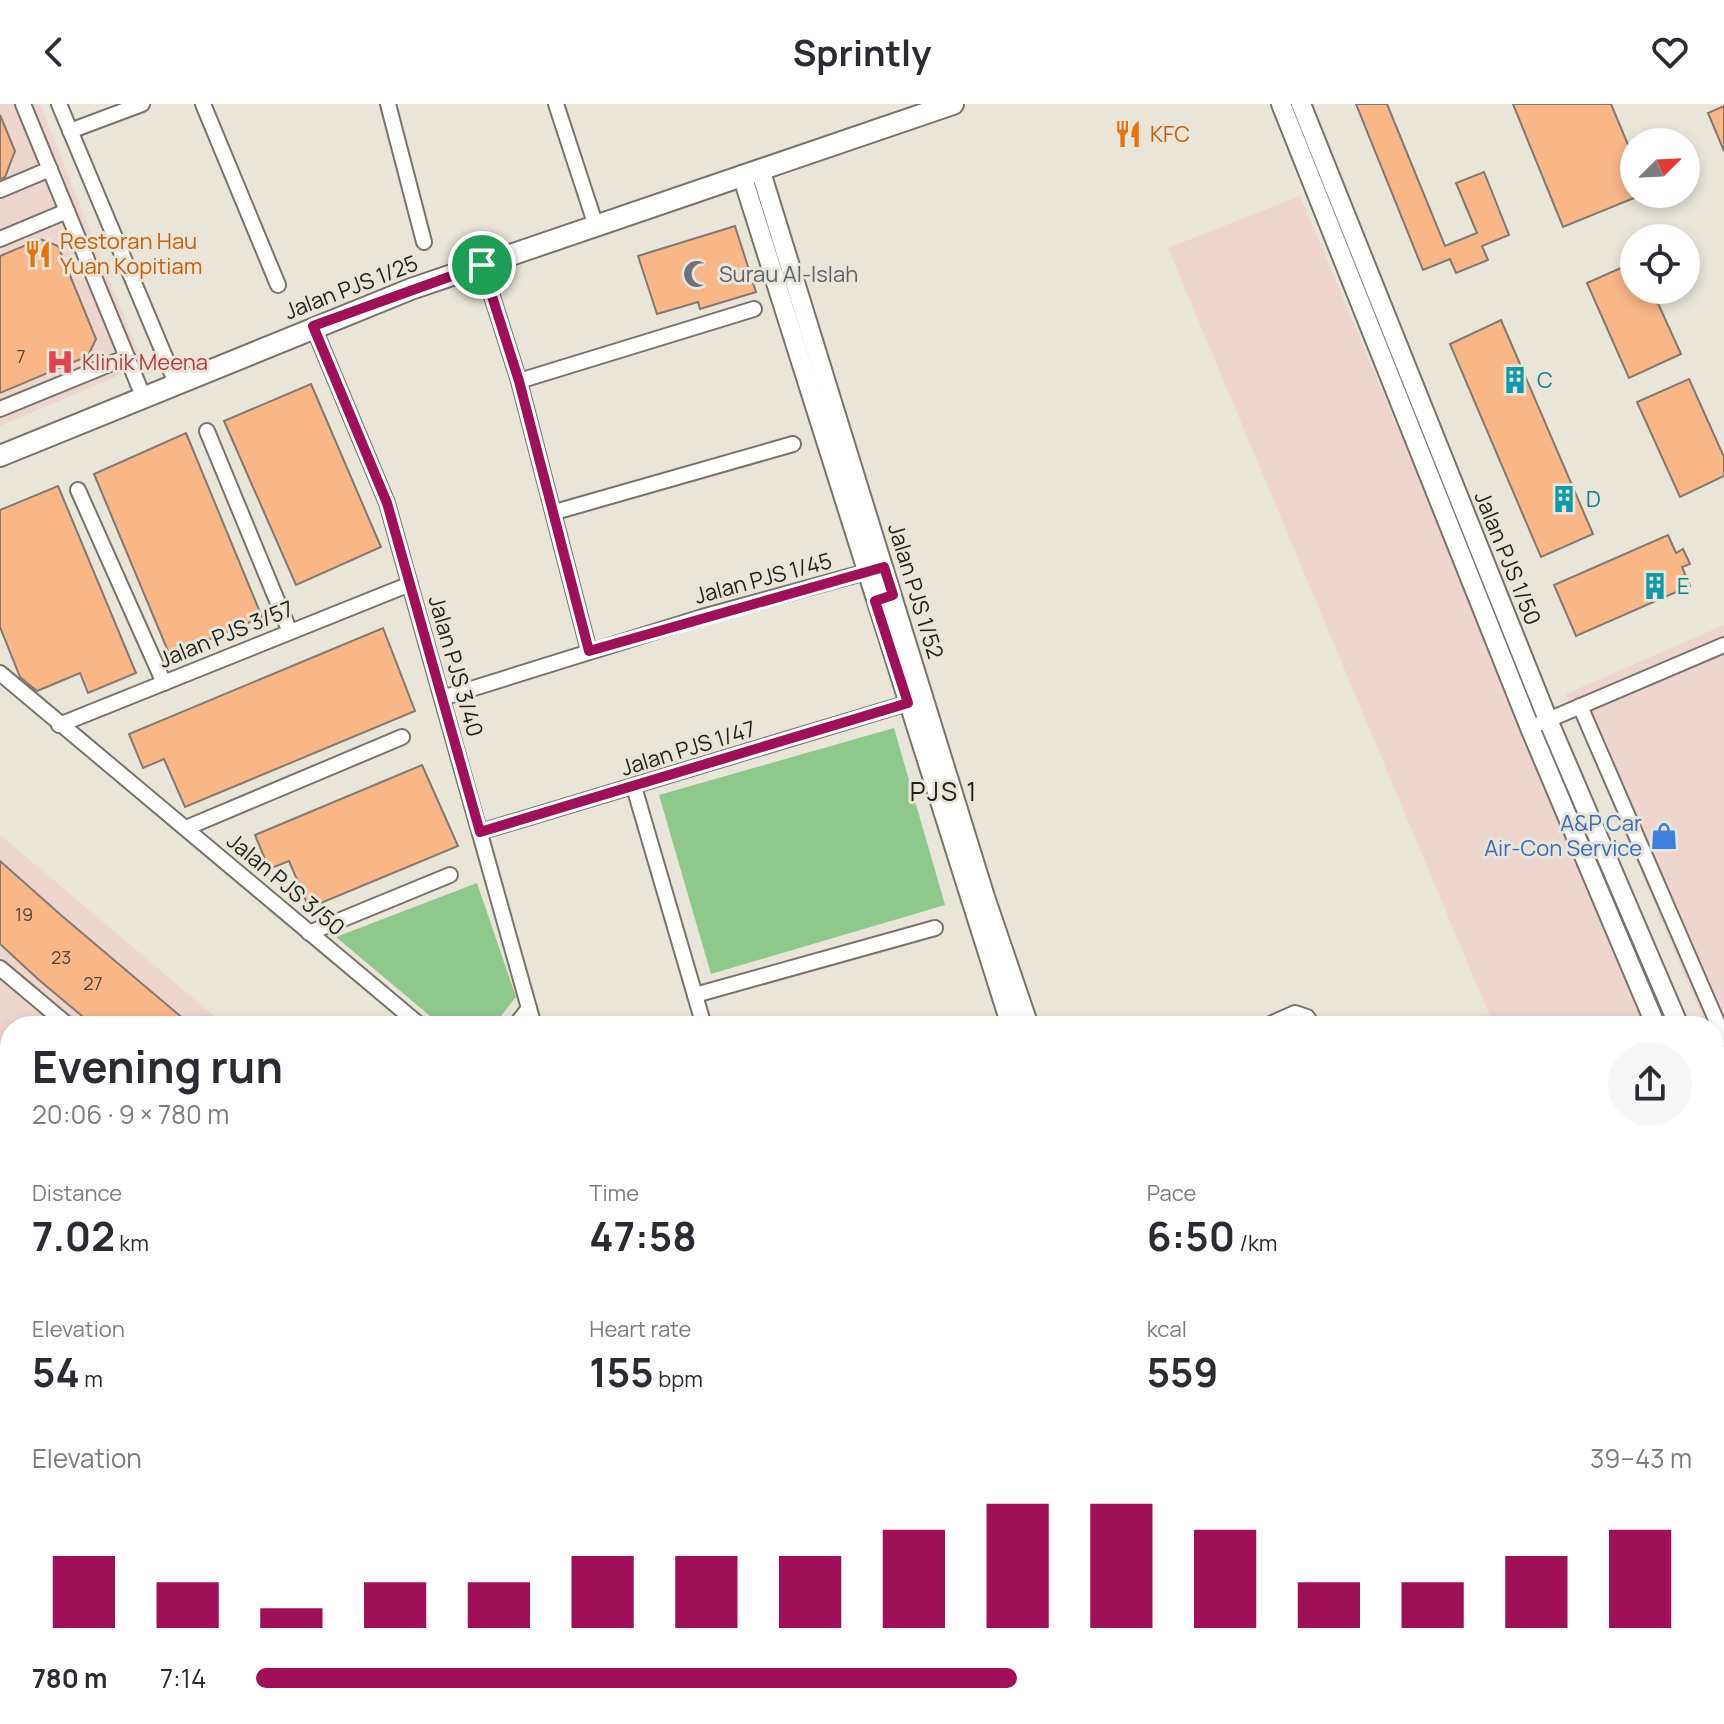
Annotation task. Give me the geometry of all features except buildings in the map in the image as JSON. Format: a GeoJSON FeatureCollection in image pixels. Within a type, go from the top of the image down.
{"type":"FeatureCollection","features":[{"type":"Feature","properties":{"kind":"main road","name":"Jalan PJS 1/25"},"geometry":{"type":"LineString","coordinates":[[0,456],[313,326],[944,105]]}},
{"type":"Feature","properties":{"kind":"street"},"geometry":{"type":"LineString","coordinates":[[23,104],[143,396]]}},
{"type":"Feature","properties":{"kind":"street"},"geometry":{"type":"LineString","coordinates":[[59,104],[176,383]]}},
{"type":"Feature","properties":{"kind":"street"},"geometry":{"type":"LineString","coordinates":[[70,131],[142,104]]}},
{"type":"Feature","properties":{"kind":"street"},"geometry":{"type":"LineString","coordinates":[[203,104],[278,285]]}},
{"type":"Feature","properties":{"kind":"street"},"geometry":{"type":"LineString","coordinates":[[388,104],[424,242]]}},
{"type":"Feature","properties":{"kind":"street"},"geometry":{"type":"LineString","coordinates":[[556,104],[596,226]]}},
{"type":"Feature","properties":{"kind":"street","name":"Jalan PJS 1/50"},"geometry":{"type":"LineString","coordinates":[[1281,104],[1530,728],[1652,1016]]}},
{"type":"Feature","properties":{"kind":"street","name":"Jalan PJS 1/50"},"geometry":{"type":"LineString","coordinates":[[1301,104],[1548,720],[1675,1016]]}},
{"type":"Feature","properties":{"kind":"street"},"geometry":{"type":"LineString","coordinates":[[0,190],[50,169]]}},
{"type":"Feature","properties":{"kind":"street","name":"Jalan PJS 1/52"},"geometry":{"type":"LineString","coordinates":[[751,172],[884,598],[1026,1016]]}},
{"type":"Feature","properties":{"kind":"street"},"geometry":{"type":"LineString","coordinates":[[0,239],[67,211]]}},
{"type":"Feature","properties":{"kind":"street"},"geometry":{"type":"LineString","coordinates":[[482,265],[519,381],[589,651]]}},
{"type":"Feature","properties":{"kind":"street"},"geometry":{"type":"LineString","coordinates":[[519,381],[754,309]]}},
{"type":"Feature","properties":{"kind":"street","name":"Jalan PJS 3/40"},"geometry":{"type":"LineString","coordinates":[[313,326],[387,503],[531,1016]]}},
{"type":"Feature","properties":{"kind":"street"},"geometry":{"type":"LineString","coordinates":[[0,409],[127,357]]}},
{"type":"Feature","properties":{"kind":"street"},"geometry":{"type":"LineString","coordinates":[[207,431],[290,632]]}},
{"type":"Feature","properties":{"kind":"street"},"geometry":{"type":"LineString","coordinates":[[555,512],[793,444]]}},
{"type":"Feature","properties":{"kind":"street"},"geometry":{"type":"LineString","coordinates":[[78,490],[164,683]]}},
{"type":"Feature","properties":{"kind":"street","name":"Jalan PJS 1/45"},"geometry":{"type":"LineString","coordinates":[[442,698],[589,651],[875,570]]}},
{"type":"Feature","properties":{"kind":"street","name":"Jalan PJS 3/57"},"geometry":{"type":"LineString","coordinates":[[59,725],[410,584]]}},
{"type":"Feature","properties":{"kind":"street","name":"Jalan PJS 1/52"},"geometry":{"type":"LineString","coordinates":[[884,598],[908,703],[1008,1016]]}},
{"type":"Feature","properties":{"kind":"street"},"geometry":{"type":"LineString","coordinates":[[1530,728],[1724,645]]}},
{"type":"Feature","properties":{"kind":"street","name":"Jalan PJS 3/50"},"geometry":{"type":"LineString","coordinates":[[0,673],[409,1016]]}},
{"type":"Feature","properties":{"kind":"street","name":"Jalan PJS 1/47"},"geometry":{"type":"LineString","coordinates":[[480,832],[908,703]]}},
{"type":"Feature","properties":{"kind":"street"},"geometry":{"type":"LineString","coordinates":[[1580,706],[1714,1016]]}},
{"type":"Feature","properties":{"kind":"street"},"geometry":{"type":"LineString","coordinates":[[186,828],[402,737]]}},
{"type":"Feature","properties":{"kind":"street"},"geometry":{"type":"LineString","coordinates":[[634,787],[701,1016]]}},
{"type":"Feature","properties":{"kind":"street"},"geometry":{"type":"LineString","coordinates":[[309,933],[450,875]]}},
{"type":"Feature","properties":{"kind":"street"},"geometry":{"type":"LineString","coordinates":[[695,995],[935,928]]}},
{"type":"Feature","properties":{"kind":"street"},"geometry":{"type":"LineString","coordinates":[[0,968],[57,1016]]}},
{"type":"Feature","properties":{"kind":"street"},"geometry":{"type":"LineString","coordinates":[[523,1016],[529,1008]]}},
{"type":"Feature","properties":{"kind":"shaded area"},"geometry":{"type":"Polygon","coordinates":[[[0,104],[40,104],[143,365],[0,426],[0,104]]]}},
{"type":"Feature","properties":{"kind":"shaded area"},"geometry":{"type":"Polygon","coordinates":[[[1300,196],[1646,1016],[1490,1016],[1168,248],[1300,196]]]}},
{"type":"Feature","properties":{"kind":"shaded area"},"geometry":{"type":"Polygon","coordinates":[[[1724,625],[1724,1016],[1702,1016],[1566,694],[1724,625]]]}},
{"type":"Feature","properties":{"kind":"shaded area"},"geometry":{"type":"Polygon","coordinates":[[[0,835],[214,1016],[0,1016],[0,835]]]}},
{"type":"Feature","properties":{"kind":"green space"},"geometry":{"type":"Polygon","coordinates":[[[894,728],[945,905],[711,974],[659,795],[894,728]]]}},
{"type":"Feature","properties":{"kind":"green space"},"geometry":{"type":"Polygon","coordinates":[[[477,883],[516,997],[501,1016],[430,1016],[336,937],[477,883]]]}},
{"type":"Feature","properties":{"kind":"place","name":"KFC"},"geometry":{"type":"Point","coordinates":[1128,134]}},
{"type":"Feature","properties":{"kind":"place","name":"Restoran Hau Yuan Kopitiam"},"geometry":{"type":"Point","coordinates":[38,254]}},
{"type":"Feature","properties":{"kind":"place","name":"Surau Al-Islah"},"geometry":{"type":"Point","coordinates":[697,274]}},
{"type":"Feature","properties":{"kind":"place","name":"Klinik Meena"},"geometry":{"type":"Point","coordinates":[60,362]}},
{"type":"Feature","properties":{"kind":"place","name":"C"},"geometry":{"type":"Point","coordinates":[1515,380]}},
{"type":"Feature","properties":{"kind":"place","name":"D"},"geometry":{"type":"Point","coordinates":[1564,499]}},
{"type":"Feature","properties":{"kind":"place","name":"E"},"geometry":{"type":"Point","coordinates":[1655,586]}},
{"type":"Feature","properties":{"kind":"place","name":"A&P Car Air-Con Service"},"geometry":{"type":"Point","coordinates":[1664,836]}},
{"type":"Feature","properties":{"kind":"district","name":"PJS 1"},"geometry":{"type":"Point","coordinates":[944,791]}},
{"type":"Feature","properties":{"kind":"route"},"geometry":{"type":"LineString","coordinates":[[482,265],[519,381],[589,651],[884,567],[893,595],[875,601],[908,703],[480,832],[387,503],[313,326],[482,265]]}}]}
